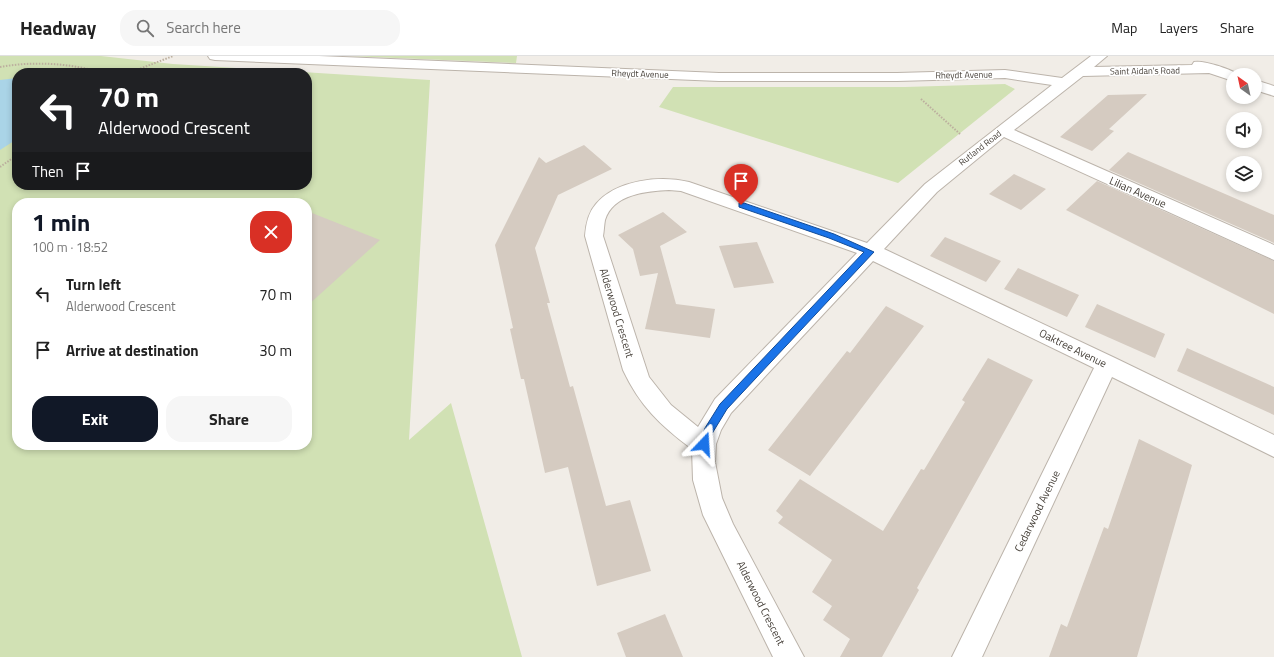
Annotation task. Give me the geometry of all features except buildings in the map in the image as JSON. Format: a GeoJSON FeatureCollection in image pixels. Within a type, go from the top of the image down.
{"type":"FeatureCollection","features":[{"type":"Feature","properties":{"kind":"street","name":"Rheydt Avenue"},"geometry":{"type":"LineString","coordinates":[[215,56],[719,77],[897,77],[1005,74],[1023,75],[1064,83]]}},
{"type":"Feature","properties":{"kind":"street","name":"Rutland Road"},"geometry":{"type":"LineString","coordinates":[[704,444],[708,431],[723,406],[931,188],[977,150],[1100,56]]}},
{"type":"Feature","properties":{"kind":"street","name":"Saint Aidan's Road"},"geometry":{"type":"LineString","coordinates":[[1174,56],[1226,74]]}},
{"type":"Feature","properties":{"kind":"street","name":"Saint Aidan's Road"},"geometry":{"type":"LineString","coordinates":[[1078,72],[1212,69]]}},
{"type":"Feature","properties":{"kind":"street"},"geometry":{"type":"LineString","coordinates":[[1262,88],[1274,92]]}},
{"type":"Feature","properties":{"kind":"street","name":"Lilian Avenue"},"geometry":{"type":"LineString","coordinates":[[1002,131],[1274,253]]}},
{"type":"Feature","properties":{"kind":"street","name":"Alderwood Crescent"},"geometry":{"type":"LineString","coordinates":[[789,657],[724,533],[713,506],[705,477],[704,444],[654,404],[642,387],[634,370],[594,236],[594,222],[601,210],[614,197],[634,188],[661,184],[683,186],[831,236],[870,252]]}},
{"type":"Feature","properties":{"kind":"street","name":"Oaktree Avenue"},"geometry":{"type":"LineString","coordinates":[[870,252],[1107,364],[1274,447]]}},
{"type":"Feature","properties":{"kind":"street","name":"Cedarwood Avenue"},"geometry":{"type":"LineString","coordinates":[[967,657],[1107,364]]}},
{"type":"Feature","properties":{"kind":"path"},"geometry":{"type":"LineString","coordinates":[[142,68],[173,56]]}},
{"type":"Feature","properties":{"kind":"path"},"geometry":{"type":"LineString","coordinates":[[0,67],[25,63],[86,68]]}},
{"type":"Feature","properties":{"kind":"path"},"geometry":{"type":"LineString","coordinates":[[897,77],[977,150]]}},
{"type":"Feature","properties":{"kind":"path"},"geometry":{"type":"LineString","coordinates":[[0,167],[12,159]]}},
{"type":"Feature","properties":{"kind":"green space"},"geometry":{"type":"Polygon","coordinates":[[[0,56],[101,56],[173,64],[237,68],[12,68],[12,190],[312,190],[312,73],[430,80],[409,440],[451,403],[522,657],[0,657],[0,56]]]}},
{"type":"Feature","properties":{"kind":"green space"},"geometry":{"type":"Polygon","coordinates":[[[348,56],[517,56],[516,63],[348,56]]]}},
{"type":"Feature","properties":{"kind":"green space"},"geometry":{"type":"Polygon","coordinates":[[[1005,84],[1015,89],[898,183],[659,107],[673,87],[905,87],[1005,84]]]}},
{"type":"Feature","properties":{"kind":"water"},"geometry":{"type":"Polygon","coordinates":[[[12,79],[12,142],[0,150],[0,80],[12,79]]]}},
{"type":"Feature","properties":{"kind":"route"},"geometry":{"type":"LineString","coordinates":[[704,444],[708,431],[723,406],[870,252],[831,236],[741,205]]}}]}
